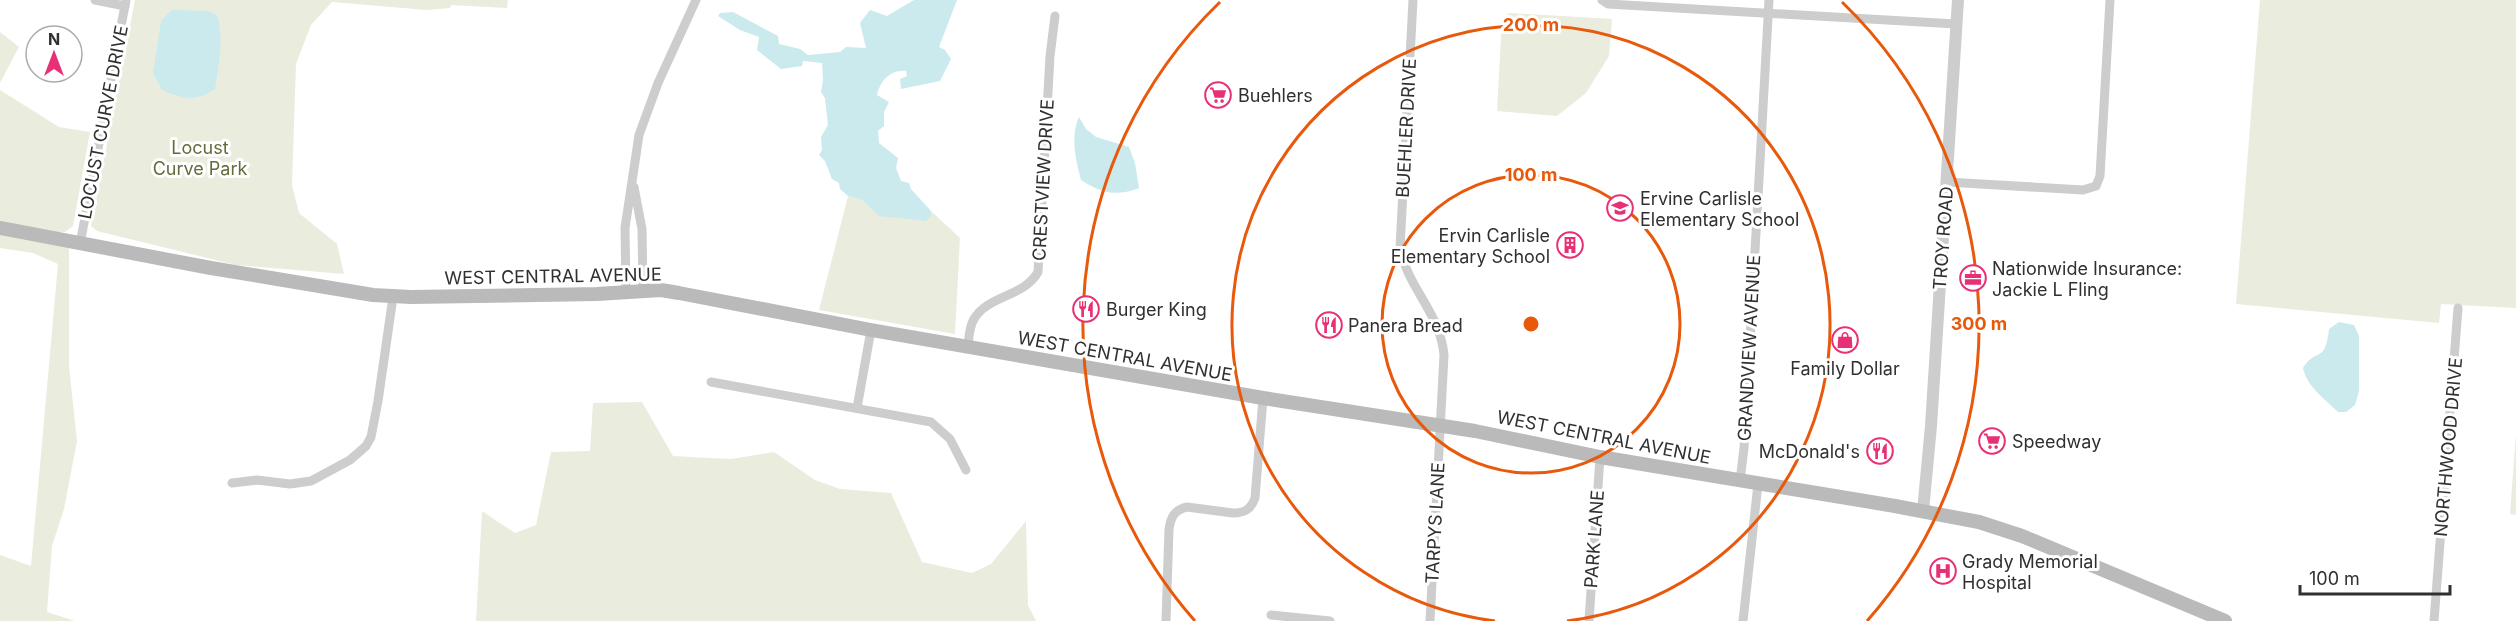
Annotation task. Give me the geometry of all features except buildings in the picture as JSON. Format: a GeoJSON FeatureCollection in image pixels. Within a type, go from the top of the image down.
{"type":"FeatureCollection","features":[{"type":"Feature","properties":{"kind":"main road","name":"WEST CENTRAL AVENUE"},"geometry":{"type":"LineString","coordinates":[[0,228],[344,291],[393,297],[643,291],[679,293],[871,330],[1550,445],[1600,457],[1979,522],[2022,536],[2225,621]]}},
{"type":"Feature","properties":{"kind":"street"},"geometry":{"type":"LineString","coordinates":[[95,0],[126,3]]}},
{"type":"Feature","properties":{"kind":"street"},"geometry":{"type":"LineString","coordinates":[[626,293],[625,228],[636,150],[646,114],[696,0]]}},
{"type":"Feature","properties":{"kind":"street","name":"BUEHLER DRIVE"},"geometry":{"type":"LineString","coordinates":[[1413,0],[1400,248],[1408,276],[1434,317],[1443,343],[1440,426]]}},
{"type":"Feature","properties":{"kind":"street"},"geometry":{"type":"LineString","coordinates":[[1602,0],[1608,4],[1956,24]]}},
{"type":"Feature","properties":{"kind":"street","name":"GRANDVIEW AVENUE"},"geometry":{"type":"LineString","coordinates":[[1740,481],[1744,448],[1769,0]]}},
{"type":"Feature","properties":{"kind":"street","name":"TROY ROAD"},"geometry":{"type":"LineString","coordinates":[[1923,511],[1931,426],[1958,0]]}},
{"type":"Feature","properties":{"kind":"street"},"geometry":{"type":"LineString","coordinates":[[1947,183],[2083,190],[2096,186],[2100,176],[2110,0]]}},
{"type":"Feature","properties":{"kind":"street","name":"LOCUST CURVE DRIVE"},"geometry":{"type":"LineString","coordinates":[[80,244],[126,3]]}},
{"type":"Feature","properties":{"kind":"street","name":"CRESTVIEW DRIVE"},"geometry":{"type":"LineString","coordinates":[[968,346],[970,326],[979,312],[1028,284],[1038,272],[1050,56],[1055,15]]}},
{"type":"Feature","properties":{"kind":"street"},"geometry":{"type":"LineString","coordinates":[[633,178],[642,229],[643,291]]}},
{"type":"Feature","properties":{"kind":"street"},"geometry":{"type":"LineString","coordinates":[[232,483],[257,480],[290,484],[311,482],[340,466],[366,447],[371,437],[378,400],[393,297]]}},
{"type":"Feature","properties":{"kind":"street","name":"NORTHWOOD DRIVE"},"geometry":{"type":"LineString","coordinates":[[2434,621],[2458,308]]}},
{"type":"Feature","properties":{"kind":"street"},"geometry":{"type":"LineString","coordinates":[[857,408],[871,330]]}},
{"type":"Feature","properties":{"kind":"street"},"geometry":{"type":"LineString","coordinates":[[711,382],[931,422],[950,439],[966,470]]}},
{"type":"Feature","properties":{"kind":"street"},"geometry":{"type":"LineString","coordinates":[[1166,621],[1169,529],[1173,515],[1180,508],[1187,507],[1233,513],[1240,513],[1250,508],[1255,498],[1263,398]]}},
{"type":"Feature","properties":{"kind":"street","name":"TARPYS LANE"},"geometry":{"type":"LineString","coordinates":[[1430,621],[1440,426]]}},
{"type":"Feature","properties":{"kind":"street","name":"PARK LANE"},"geometry":{"type":"LineString","coordinates":[[1589,621],[1600,457]]}},
{"type":"Feature","properties":{"kind":"street"},"geometry":{"type":"LineString","coordinates":[[1743,621],[1758,484]]}},
{"type":"Feature","properties":{"kind":"street"},"geometry":{"type":"LineString","coordinates":[[1271,615],[1330,621]]}},
{"type":"Feature","properties":{"kind":"green space","name":"Locust Curve Park"},"geometry":{"type":"Polygon","coordinates":[[[135,0],[508,0],[507,8],[451,5],[450,8],[427,10],[332,2],[311,25],[296,64],[292,185],[299,213],[337,244],[344,274],[236,265],[97,231],[91,226],[135,0]]]}},
{"type":"Feature","properties":{"kind":"green space"},"geometry":{"type":"Polygon","coordinates":[[[2260,0],[2516,0],[2516,308],[2441,304],[2439,323],[2236,304],[2260,0]]]}},
{"type":"Feature","properties":{"kind":"green space"},"geometry":{"type":"Polygon","coordinates":[[[1509,13],[1612,19],[1609,56],[1586,93],[1557,116],[1497,111],[1502,20],[1509,13]]]}},
{"type":"Feature","properties":{"kind":"green space"},"geometry":{"type":"Polygon","coordinates":[[[0,32],[19,47],[0,83],[0,32]]]}},
{"type":"Feature","properties":{"kind":"green space"},"geometry":{"type":"Polygon","coordinates":[[[0,90],[59,127],[90,132],[73,226],[65,232],[48,232],[0,221],[0,90]]]}},
{"type":"Feature","properties":{"kind":"green space"},"geometry":{"type":"Polygon","coordinates":[[[848,196],[862,200],[873,209],[931,216],[931,211],[960,238],[955,334],[819,310],[848,196]]]}},
{"type":"Feature","properties":{"kind":"green space"},"geometry":{"type":"Polygon","coordinates":[[[0,233],[69,247],[69,366],[77,441],[64,509],[52,546],[47,612],[75,621],[0,621],[0,555],[31,566],[58,264],[33,253],[0,248],[0,233]]]}},
{"type":"Feature","properties":{"kind":"green space"},"geometry":{"type":"Polygon","coordinates":[[[642,402],[673,456],[731,459],[774,452],[815,480],[840,489],[891,493],[922,562],[972,573],[991,564],[1026,521],[1028,605],[1036,621],[476,621],[482,511],[515,533],[536,525],[551,452],[590,451],[593,403],[642,402]]]}},
{"type":"Feature","properties":{"kind":"green space"},"geometry":{"type":"Polygon","coordinates":[[[2516,434],[2516,515],[2510,514],[2516,434]]]}},
{"type":"Feature","properties":{"kind":"water"},"geometry":{"type":"Polygon","coordinates":[[[914,0],[957,0],[939,47],[945,50],[951,59],[940,81],[901,89],[900,79],[907,76],[906,71],[896,72],[887,77],[877,95],[889,102],[884,112],[884,126],[878,131],[879,143],[898,158],[896,168],[901,181],[909,183],[911,189],[931,211],[931,216],[926,221],[879,216],[862,200],[848,196],[840,189],[839,183],[832,179],[825,161],[819,155],[822,150],[821,137],[828,125],[825,98],[821,92],[822,63],[803,61],[802,66],[781,69],[757,50],[759,37],[740,30],[718,16],[720,13],[733,12],[778,36],[779,44],[800,49],[808,55],[840,52],[846,47],[866,48],[860,23],[870,10],[887,16],[914,0]]]}},
{"type":"Feature","properties":{"kind":"water"},"geometry":{"type":"Polygon","coordinates":[[[172,10],[208,11],[217,15],[220,42],[215,89],[201,96],[189,98],[162,90],[153,73],[161,21],[172,10]]]}},
{"type":"Feature","properties":{"kind":"water"},"geometry":{"type":"Polygon","coordinates":[[[1079,117],[1086,129],[1096,137],[1129,147],[1135,163],[1139,188],[1116,193],[1102,191],[1081,180],[1074,140],[1079,117]]]}},
{"type":"Feature","properties":{"kind":"water"},"geometry":{"type":"Polygon","coordinates":[[[2339,322],[2354,325],[2359,336],[2359,391],[2355,405],[2346,412],[2338,412],[2317,392],[2308,381],[2303,368],[2308,361],[2323,351],[2329,329],[2339,322]]]}},
{"type":"Feature","properties":{"kind":"place","name":"Buehlers"},"geometry":{"type":"Point","coordinates":[1218,95]}},
{"type":"Feature","properties":{"kind":"place","name":"Ervine Carlisle Elementary School"},"geometry":{"type":"Point","coordinates":[1620,208]}},
{"type":"Feature","properties":{"kind":"place","name":"Ervin Carlisle Elementary School"},"geometry":{"type":"Point","coordinates":[1570,245]}},
{"type":"Feature","properties":{"kind":"place","name":"Nationwide Insurance: Jackie L Fling"},"geometry":{"type":"Point","coordinates":[1973,278]}},
{"type":"Feature","properties":{"kind":"place","name":"Burger King"},"geometry":{"type":"Point","coordinates":[1086,309]}},
{"type":"Feature","properties":{"kind":"place","name":"Panera Bread"},"geometry":{"type":"Point","coordinates":[1329,325]}},
{"type":"Feature","properties":{"kind":"place","name":"Family Dollar"},"geometry":{"type":"Point","coordinates":[1845,340]}},
{"type":"Feature","properties":{"kind":"place","name":"Speedway"},"geometry":{"type":"Point","coordinates":[1992,441]}},
{"type":"Feature","properties":{"kind":"place","name":"McDonald's"},"geometry":{"type":"Point","coordinates":[1880,451]}},
{"type":"Feature","properties":{"kind":"place","name":"Grady Memorial Hospital"},"geometry":{"type":"Point","coordinates":[1943,571]}}]}
